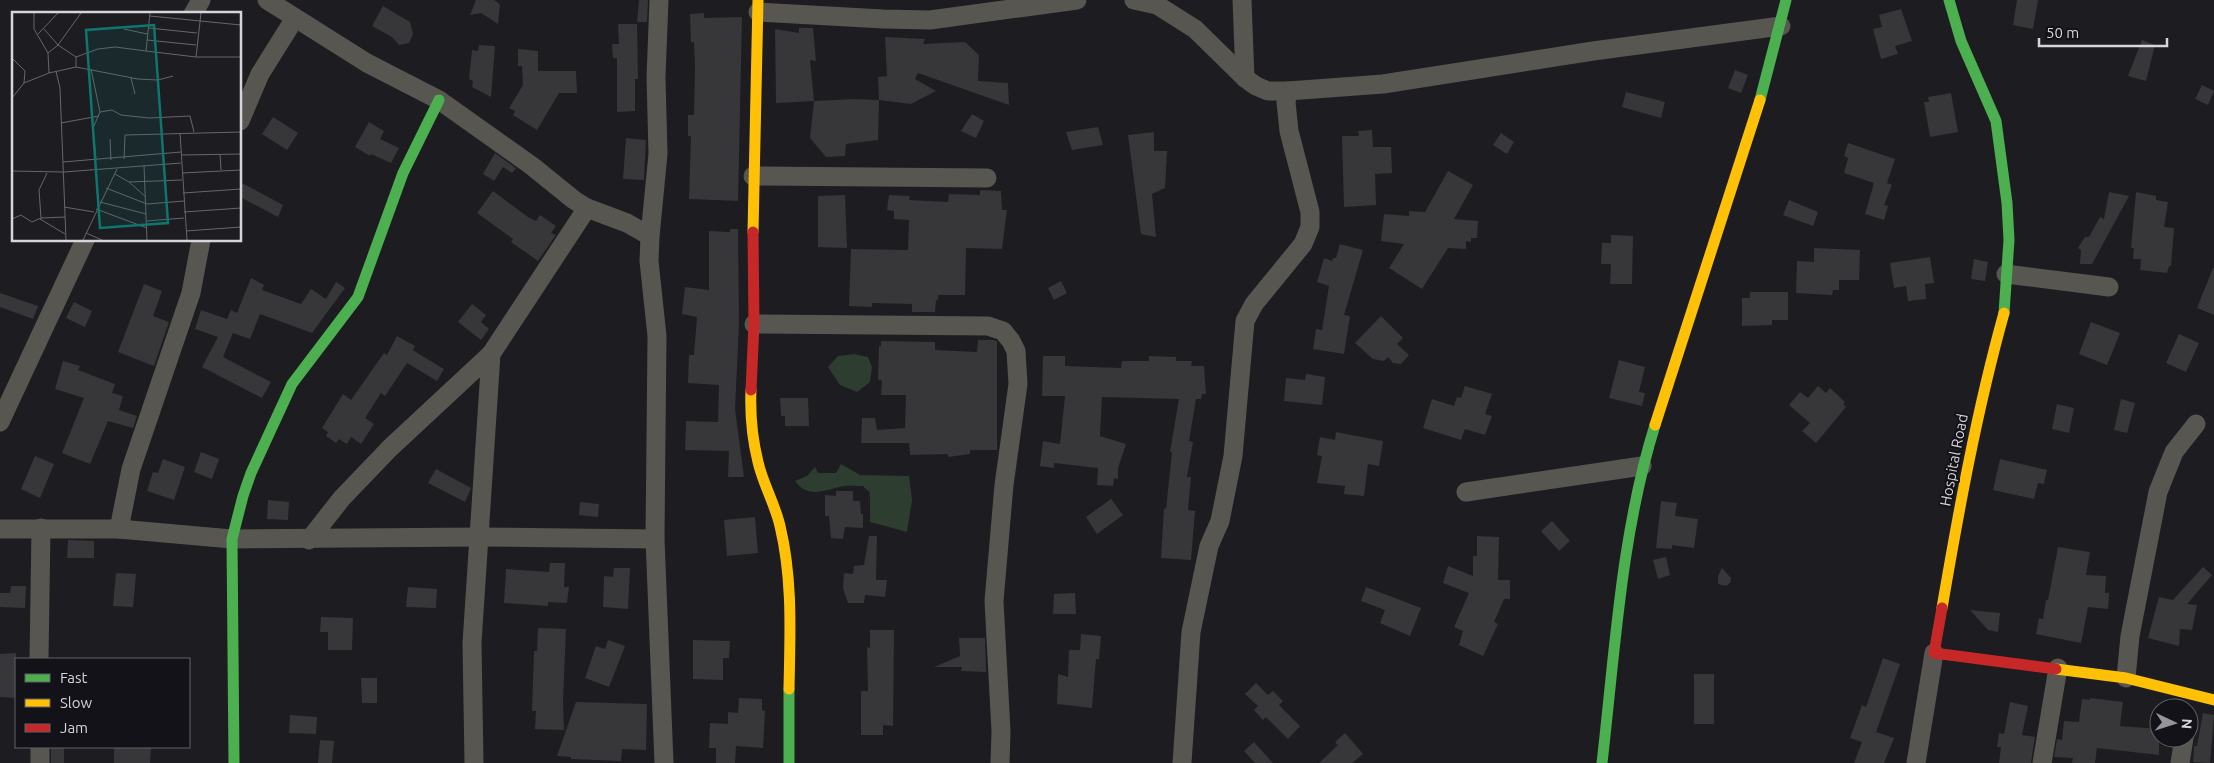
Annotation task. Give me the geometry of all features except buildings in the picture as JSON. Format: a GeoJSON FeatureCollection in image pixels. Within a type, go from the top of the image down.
{"type":"FeatureCollection","features":[{"type":"Feature","properties":{"kind":"street"},"geometry":{"type":"LineString","coordinates":[[195,12],[201,0]]}},
{"type":"Feature","properties":{"kind":"street"},"geometry":{"type":"LineString","coordinates":[[267,0],[367,63],[439,100],[587,208],[627,223],[650,236]]}},
{"type":"Feature","properties":{"kind":"street"},"geometry":{"type":"LineString","coordinates":[[659,0],[656,77],[658,154],[649,260],[657,336],[655,539],[664,763]]}},
{"type":"Feature","properties":{"kind":"street"},"geometry":{"type":"LineString","coordinates":[[789,763],[790,601],[788,568],[780,525],[758,462],[750,410],[754,324],[753,176],[758,6],[883,19],[930,20],[1077,0]]}},
{"type":"Feature","properties":{"kind":"street"},"geometry":{"type":"LineString","coordinates":[[1134,0],[1157,5],[1195,29],[1245,78],[1256,86],[1268,91],[1383,84],[1593,51],[1781,26]]}},
{"type":"Feature","properties":{"kind":"street"},"geometry":{"type":"LineString","coordinates":[[1242,0],[1245,78]]}},
{"type":"Feature","properties":{"kind":"street"},"geometry":{"type":"LineString","coordinates":[[1602,763],[1625,564],[1642,466],[1762,93],[1781,26],[1786,0]]}},
{"type":"Feature","properties":{"kind":"street","name":"Hospital Road"},"geometry":{"type":"LineString","coordinates":[[1934,653],[1967,464],[1986,378],[2006,305],[2009,240],[2007,203],[1996,121],[1961,41],[1949,0]]}},
{"type":"Feature","properties":{"kind":"street"},"geometry":{"type":"LineString","coordinates":[[241,119],[260,74],[295,18]]}},
{"type":"Feature","properties":{"kind":"street"},"geometry":{"type":"LineString","coordinates":[[1182,763],[1191,632],[1209,546],[1220,521],[1233,456],[1245,321],[1254,304],[1303,244],[1310,227],[1307,196],[1287,117],[1288,91]]}},
{"type":"Feature","properties":{"kind":"street"},"geometry":{"type":"LineString","coordinates":[[234,763],[232,540],[251,473],[292,384],[358,297],[403,173],[439,100]]}},
{"type":"Feature","properties":{"kind":"street"},"geometry":{"type":"LineString","coordinates":[[753,176],[987,178]]}},
{"type":"Feature","properties":{"kind":"street"},"geometry":{"type":"LineString","coordinates":[[309,540],[342,498],[390,448],[491,354],[587,208]]}},
{"type":"Feature","properties":{"kind":"street"},"geometry":{"type":"LineString","coordinates":[[0,422],[85,241]]}},
{"type":"Feature","properties":{"kind":"street"},"geometry":{"type":"LineString","coordinates":[[119,529],[131,469],[191,293],[202,241]]}},
{"type":"Feature","properties":{"kind":"street"},"geometry":{"type":"LineString","coordinates":[[2006,274],[2109,287]]}},
{"type":"Feature","properties":{"kind":"street"},"geometry":{"type":"LineString","coordinates":[[754,324],[988,326],[1003,331],[1011,341],[1016,350],[1018,384],[1004,485],[994,601],[1001,730],[1000,763]]}},
{"type":"Feature","properties":{"kind":"street"},"geometry":{"type":"LineString","coordinates":[[474,763],[472,643],[491,354]]}},
{"type":"Feature","properties":{"kind":"street"},"geometry":{"type":"LineString","coordinates":[[2126,678],[2130,636],[2158,492],[2174,452],[2196,424]]}},
{"type":"Feature","properties":{"kind":"street"},"geometry":{"type":"LineString","coordinates":[[1466,492],[1642,466]]}},
{"type":"Feature","properties":{"kind":"street"},"geometry":{"type":"LineString","coordinates":[[39,658],[41,528]]}},
{"type":"Feature","properties":{"kind":"street"},"geometry":{"type":"LineString","coordinates":[[0,529],[119,529],[232,540],[479,537],[655,539]]}},
{"type":"Feature","properties":{"kind":"street"},"geometry":{"type":"LineString","coordinates":[[1916,763],[1934,653],[2126,678],[2175,698]]}},
{"type":"Feature","properties":{"kind":"street"},"geometry":{"type":"LineString","coordinates":[[2042,763],[2058,668]]}},
{"type":"Feature","properties":{"kind":"street"},"geometry":{"type":"LineString","coordinates":[[2199,702],[2214,700]]}},
{"type":"Feature","properties":{"kind":"street"},"geometry":{"type":"LineString","coordinates":[[40,748],[40,763]]}},
{"type":"Feature","properties":{"kind":"street"},"geometry":{"type":"LineString","coordinates":[[2180,763],[2182,748]]}},
{"type":"Feature","properties":{"kind":"green space"},"geometry":{"type":"Polygon","coordinates":[[[854,354],[868,357],[872,367],[870,382],[857,392],[840,385],[828,367],[838,356],[854,354]]]}},
{"type":"Feature","properties":{"kind":"green space"},"geometry":{"type":"Polygon","coordinates":[[[841,464],[860,475],[909,476],[912,500],[907,532],[870,522],[870,487],[868,510],[869,492],[863,486],[845,486],[815,492],[805,490],[795,481],[807,476],[815,467],[818,473],[836,473],[841,464]]]}},
{"type":"Feature","properties":{"kind":"traffic: fast"},"geometry":{"type":"LineString","coordinates":[[1760,100],[1786,0]]}},
{"type":"Feature","properties":{"kind":"traffic: fast"},"geometry":{"type":"LineString","coordinates":[[1949,0],[1961,41],[1996,121],[2007,203],[2009,240],[2004,313]]}},
{"type":"Feature","properties":{"kind":"traffic: fast"},"geometry":{"type":"LineString","coordinates":[[234,763],[232,539],[243,496],[251,473],[292,384],[358,297],[403,173],[439,100]]}},
{"type":"Feature","properties":{"kind":"traffic: fast"},"geometry":{"type":"LineString","coordinates":[[1602,763],[1627,550],[1643,466],[1655,425]]}},
{"type":"Feature","properties":{"kind":"traffic: fast"},"geometry":{"type":"LineString","coordinates":[[789,689],[789,763]]}},
{"type":"Feature","properties":{"kind":"traffic: slow"},"geometry":{"type":"LineString","coordinates":[[753,232],[758,0]]}},
{"type":"Feature","properties":{"kind":"traffic: slow"},"geometry":{"type":"LineString","coordinates":[[1655,425],[1760,100]]}},
{"type":"Feature","properties":{"kind":"traffic: slow"},"geometry":{"type":"LineString","coordinates":[[1942,608],[1977,423],[2004,313]]}},
{"type":"Feature","properties":{"kind":"traffic: slow"},"geometry":{"type":"LineString","coordinates":[[751,390],[752,426],[756,453],[760,470],[778,518],[787,567],[790,608],[789,689]]}},
{"type":"Feature","properties":{"kind":"traffic: slow"},"geometry":{"type":"LineString","coordinates":[[2056,669],[2126,678],[2214,700]]}},
{"type":"Feature","properties":{"kind":"traffic: jam"},"geometry":{"type":"LineString","coordinates":[[751,390],[754,324],[753,232]]}},
{"type":"Feature","properties":{"kind":"traffic: jam"},"geometry":{"type":"LineString","coordinates":[[1942,608],[1934,653],[2056,669]]}}]}
